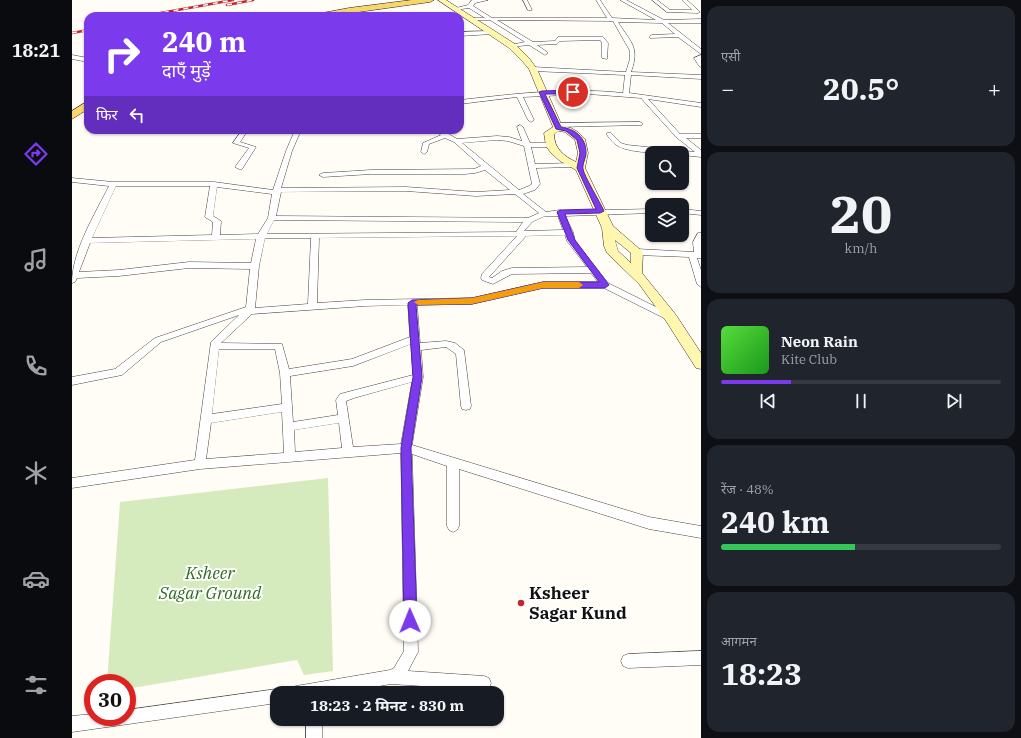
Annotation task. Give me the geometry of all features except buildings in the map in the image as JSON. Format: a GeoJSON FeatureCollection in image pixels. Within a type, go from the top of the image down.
{"type":"FeatureCollection","features":[{"type":"Feature","properties":{"kind":"main road"},"geometry":{"type":"LineString","coordinates":[[328,12],[347,8],[419,0]]}},
{"type":"Feature","properties":{"kind":"main road"},"geometry":{"type":"LineString","coordinates":[[338,12],[430,0]]}},
{"type":"Feature","properties":{"kind":"main road"},"geometry":{"type":"LineString","coordinates":[[72,116],[84,107]]}},
{"type":"Feature","properties":{"kind":"main road"},"geometry":{"type":"LineString","coordinates":[[72,123],[84,114]]}},
{"type":"Feature","properties":{"kind":"street"},"geometry":{"type":"LineString","coordinates":[[441,0],[459,12]]}},
{"type":"Feature","properties":{"kind":"street"},"geometry":{"type":"LineString","coordinates":[[454,9],[486,0]]}},
{"type":"Feature","properties":{"kind":"street"},"geometry":{"type":"LineString","coordinates":[[525,0],[530,9]]}},
{"type":"Feature","properties":{"kind":"street"},"geometry":{"type":"LineString","coordinates":[[598,0],[633,51],[633,59],[628,73],[626,95]]}},
{"type":"Feature","properties":{"kind":"street"},"geometry":{"type":"LineString","coordinates":[[622,0],[663,22],[701,52]]}},
{"type":"Feature","properties":{"kind":"street"},"geometry":{"type":"LineString","coordinates":[[654,0],[669,11]]}},
{"type":"Feature","properties":{"kind":"street"},"geometry":{"type":"LineString","coordinates":[[684,0],[699,13]]}},
{"type":"Feature","properties":{"kind":"street"},"geometry":{"type":"LineString","coordinates":[[473,3],[492,19],[531,43],[545,54]]}},
{"type":"Feature","properties":{"kind":"street"},"geometry":{"type":"LineString","coordinates":[[689,5],[701,5]]}},
{"type":"Feature","properties":{"kind":"street"},"geometry":{"type":"LineString","coordinates":[[647,13],[654,12]]}},
{"type":"Feature","properties":{"kind":"street"},"geometry":{"type":"LineString","coordinates":[[662,12],[699,13]]}},
{"type":"Feature","properties":{"kind":"street"},"geometry":{"type":"LineString","coordinates":[[464,15],[512,46],[533,69],[558,126],[575,134],[580,139],[583,153],[576,166]]}},
{"type":"Feature","properties":{"kind":"street"},"geometry":{"type":"LineString","coordinates":[[470,19],[612,19],[663,22],[701,21]]}},
{"type":"Feature","properties":{"kind":"street"},"geometry":{"type":"LineString","coordinates":[[464,34],[490,33]]}},
{"type":"Feature","properties":{"kind":"street"},"geometry":{"type":"LineString","coordinates":[[652,37],[680,35]]}},
{"type":"Feature","properties":{"kind":"street"},"geometry":{"type":"LineString","coordinates":[[512,46],[531,43],[557,42],[558,39],[562,38],[601,38],[605,43],[605,58]]}},
{"type":"Feature","properties":{"kind":"street"},"geometry":{"type":"LineString","coordinates":[[72,57],[84,59]]}},
{"type":"Feature","properties":{"kind":"street"},"geometry":{"type":"LineString","coordinates":[[701,57],[697,58],[701,65]]}},
{"type":"Feature","properties":{"kind":"street"},"geometry":{"type":"LineString","coordinates":[[533,69],[701,77]]}},
{"type":"Feature","properties":{"kind":"street"},"geometry":{"type":"LineString","coordinates":[[464,102],[542,92],[589,92],[626,95],[701,105]]}},
{"type":"Feature","properties":{"kind":"street"},"geometry":{"type":"LineString","coordinates":[[519,95],[531,120]]}},
{"type":"Feature","properties":{"kind":"street"},"geometry":{"type":"LineString","coordinates":[[643,97],[678,136],[693,146],[701,154]]}},
{"type":"Feature","properties":{"kind":"street"},"geometry":{"type":"LineString","coordinates":[[640,124],[558,126],[549,133],[550,144],[558,155],[576,166],[608,228],[613,253],[643,282],[671,318],[701,364]]}},
{"type":"Feature","properties":{"kind":"street"},"geometry":{"type":"LineString","coordinates":[[72,180],[113,184],[214,184],[278,192],[406,190],[476,194],[517,192],[532,188],[536,184],[527,145],[520,127]]}},
{"type":"Feature","properties":{"kind":"street"},"geometry":{"type":"LineString","coordinates":[[239,167],[253,147],[236,143],[243,134]]}},
{"type":"Feature","properties":{"kind":"street"},"geometry":{"type":"LineString","coordinates":[[200,464],[216,342],[251,310],[255,266],[261,236],[272,218],[289,151],[296,134]]}},
{"type":"Feature","properties":{"kind":"street"},"geometry":{"type":"LineString","coordinates":[[609,134],[619,144],[626,147],[645,149]]}},
{"type":"Feature","properties":{"kind":"street"},"geometry":{"type":"LineString","coordinates":[[424,152],[426,143],[446,135],[456,141],[544,214]]}},
{"type":"Feature","properties":{"kind":"street"},"geometry":{"type":"LineString","coordinates":[[678,136],[701,136]]}},
{"type":"Feature","properties":{"kind":"street"},"geometry":{"type":"LineString","coordinates":[[456,141],[497,138],[509,139],[527,145],[550,144]]}},
{"type":"Feature","properties":{"kind":"street"},"geometry":{"type":"LineString","coordinates":[[689,153],[701,154]]}},
{"type":"Feature","properties":{"kind":"street"},"geometry":{"type":"LineString","coordinates":[[532,166],[576,166]]}},
{"type":"Feature","properties":{"kind":"street"},"geometry":{"type":"LineString","coordinates":[[323,175],[371,172],[465,172],[475,171],[486,167]]}},
{"type":"Feature","properties":{"kind":"street"},"geometry":{"type":"LineString","coordinates":[[113,184],[87,242],[73,278],[189,265],[255,266]]}},
{"type":"Feature","properties":{"kind":"street"},"geometry":{"type":"LineString","coordinates":[[214,184],[209,217],[217,221],[216,238]]}},
{"type":"Feature","properties":{"kind":"street"},"geometry":{"type":"LineString","coordinates":[[272,218],[529,220],[544,214],[560,212],[645,211]]}},
{"type":"Feature","properties":{"kind":"street"},"geometry":{"type":"LineString","coordinates":[[560,212],[571,240],[605,285],[671,318]]}},
{"type":"Feature","properties":{"kind":"street"},"geometry":{"type":"LineString","coordinates":[[689,212],[701,213]]}},
{"type":"Feature","properties":{"kind":"street"},"geometry":{"type":"LineString","coordinates":[[529,220],[521,234],[485,276],[485,278],[493,281],[505,273],[519,270],[593,270]]}},
{"type":"Feature","properties":{"kind":"street"},"geometry":{"type":"LineString","coordinates":[[608,228],[637,252],[697,255]]}},
{"type":"Feature","properties":{"kind":"street"},"geometry":{"type":"LineString","coordinates":[[87,242],[261,236],[521,234],[569,232]]}},
{"type":"Feature","properties":{"kind":"street"},"geometry":{"type":"LineString","coordinates":[[701,235],[697,242],[697,255],[701,284]]}},
{"type":"Feature","properties":{"kind":"street"},"geometry":{"type":"LineString","coordinates":[[312,307],[315,236]]}},
{"type":"Feature","properties":{"kind":"street"},"geometry":{"type":"LineString","coordinates":[[636,275],[637,252]]}},
{"type":"Feature","properties":{"kind":"street"},"geometry":{"type":"LineString","coordinates":[[72,381],[118,372],[158,340],[169,335],[251,310],[472,301],[543,285],[605,285]]}},
{"type":"Feature","properties":{"kind":"street"},"geometry":{"type":"LineString","coordinates":[[391,677],[399,673],[411,652],[406,448],[418,377],[412,303]]}},
{"type":"Feature","properties":{"kind":"street"},"geometry":{"type":"LineString","coordinates":[[285,373],[353,362],[415,343],[446,344],[455,346],[461,353],[466,406]]}},
{"type":"Feature","properties":{"kind":"street"},"geometry":{"type":"LineString","coordinates":[[215,346],[279,346],[285,373],[290,458]]}},
{"type":"Feature","properties":{"kind":"street"},"geometry":{"type":"LineString","coordinates":[[348,453],[341,400],[344,397],[418,377]]}},
{"type":"Feature","properties":{"kind":"street"},"geometry":{"type":"LineString","coordinates":[[206,419],[287,407]]}},
{"type":"Feature","properties":{"kind":"street"},"geometry":{"type":"LineString","coordinates":[[288,427],[344,418]]}},
{"type":"Feature","properties":{"kind":"street"},"geometry":{"type":"LineString","coordinates":[[72,483],[200,464],[406,448],[649,522],[701,532]]}},
{"type":"Feature","properties":{"kind":"street"},"geometry":{"type":"LineString","coordinates":[[453,462],[453,526]]}},
{"type":"Feature","properties":{"kind":"street"},"geometry":{"type":"LineString","coordinates":[[628,661],[701,658]]}},
{"type":"Feature","properties":{"kind":"street"},"geometry":{"type":"LineString","coordinates":[[344,686],[391,677],[484,683]]}},
{"type":"Feature","properties":{"kind":"street"},"geometry":{"type":"LineString","coordinates":[[136,715],[270,697]]}},
{"type":"Feature","properties":{"kind":"street"},"geometry":{"type":"LineString","coordinates":[[72,724],[84,722]]}},
{"type":"Feature","properties":{"kind":"street"},"geometry":{"type":"LineString","coordinates":[[314,726],[314,738]]}},
{"type":"Feature","properties":{"kind":"green space","name":"Ksheer Sagar Ground"},"geometry":{"type":"Polygon","coordinates":[[[328,478],[333,671],[304,675],[297,660],[136,687],[136,674],[108,674],[120,502],[328,478]]]}},
{"type":"Feature","properties":{"kind":"railway"},"geometry":{"type":"LineString","coordinates":[[166,12],[233,0]]}},
{"type":"Feature","properties":{"kind":"railway"},"geometry":{"type":"LineString","coordinates":[[227,5],[253,0]]}},
{"type":"Feature","properties":{"kind":"railway"},"geometry":{"type":"LineString","coordinates":[[72,33],[84,31]]}},
{"type":"Feature","properties":{"kind":"slow traffic"},"geometry":{"type":"LineString","coordinates":[[418,302],[472,301],[543,285],[579,285]]}},
{"type":"Feature","properties":{"kind":"place","name":"Ksheer Sagar Kund"},"geometry":{"type":"Point","coordinates":[521,603]}},
{"type":"Feature","properties":{"kind":"route"},"geometry":{"type":"LineString","coordinates":[[410,621],[406,448],[418,377],[412,303],[472,301],[543,285],[605,285],[571,240],[560,212],[600,211],[580,168],[583,158],[583,146],[580,139],[568,130],[558,128],[542,92],[573,92]]}}]}
